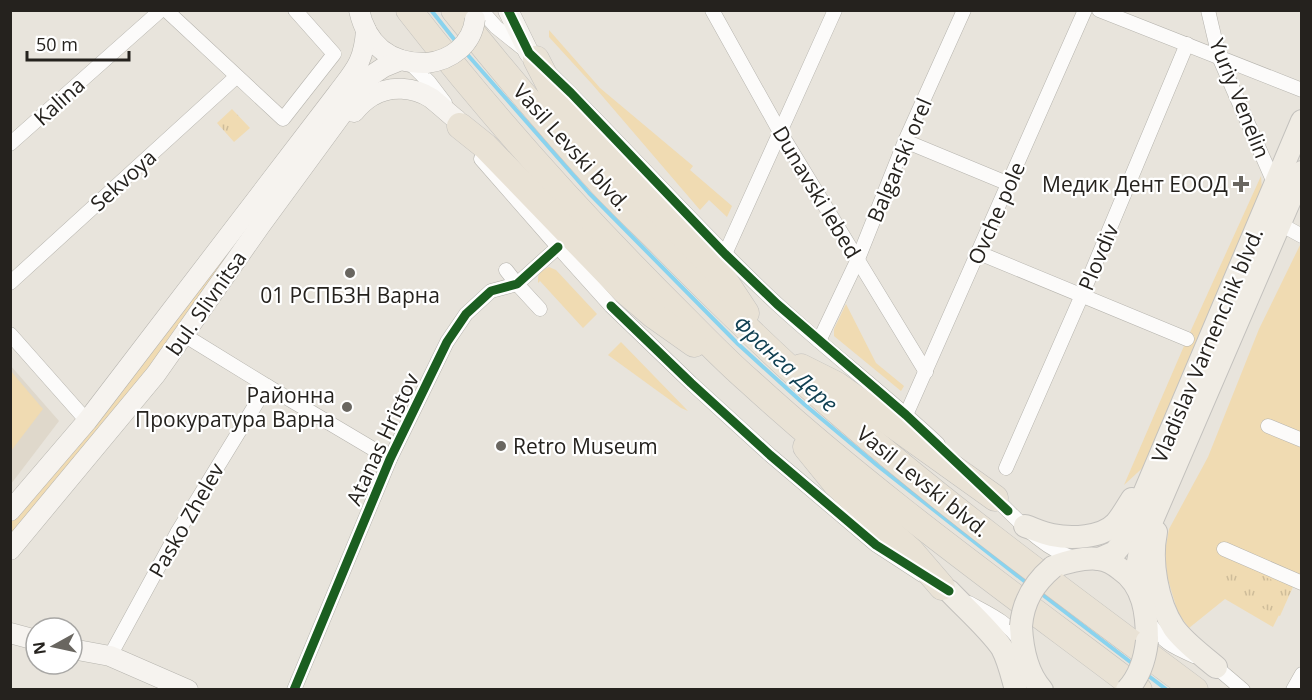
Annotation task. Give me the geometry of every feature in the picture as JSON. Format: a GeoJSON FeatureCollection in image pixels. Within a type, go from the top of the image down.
{"type":"FeatureCollection","features":[{"type":"Feature","properties":{"kind":"highway","name":"Vasil Levski blvd."},"geometry":{"type":"LineString","coordinates":[[409,10],[497,118],[562,192],[657,291],[753,385],[882,494],[1139,690]]}},
{"type":"Feature","properties":{"kind":"highway","name":"Vasil Levski blvd."},"geometry":{"type":"LineString","coordinates":[[472,13],[533,106],[604,185],[772,353],[914,475],[1195,690]]}},
{"type":"Feature","properties":{"kind":"highway"},"geometry":{"type":"LineString","coordinates":[[533,56],[565,112],[721,275],[772,353],[837,385],[995,498]]}},
{"type":"Feature","properties":{"kind":"highway"},"geometry":{"type":"LineString","coordinates":[[458,123],[485,146],[637,302],[652,315],[753,385],[836,484],[911,551],[945,589]]}},
{"type":"Feature","properties":{"kind":"main road"},"geometry":{"type":"LineString","coordinates":[[359,10],[362,24],[382,51],[412,62]]}},
{"type":"Feature","properties":{"kind":"main road"},"geometry":{"type":"LineString","coordinates":[[508,10],[533,56]]}},
{"type":"Feature","properties":{"kind":"main road","name":"bul. Slivnitsa"},"geometry":{"type":"LineString","coordinates":[[10,550],[156,374],[369,77],[384,67],[443,60],[458,51],[474,27],[472,13]]}},
{"type":"Feature","properties":{"kind":"main road","name":"bul. Slivnitsa"},"geometry":{"type":"LineString","coordinates":[[10,511],[87,421],[356,68],[364,48],[366,30]]}},
{"type":"Feature","properties":{"kind":"main road"},"geometry":{"type":"LineString","coordinates":[[323,140],[371,96],[386,90],[412,90],[426,96],[458,123]]}},
{"type":"Feature","properties":{"kind":"main road","name":"Vladislav Varnenchik blvd."},"geometry":{"type":"LineString","coordinates":[[1022,636],[1024,609],[1031,592],[1040,579],[1053,567],[1115,552],[1124,541],[1302,121]]}},
{"type":"Feature","properties":{"kind":"main road","name":"Vladislav Varnenchik blvd."},"geometry":{"type":"LineString","coordinates":[[1138,587],[1137,567],[1141,546],[1302,172]]}},
{"type":"Feature","properties":{"kind":"main road"},"geometry":{"type":"LineString","coordinates":[[216,252],[233,264]]}},
{"type":"Feature","properties":{"kind":"main road"},"geometry":{"type":"LineString","coordinates":[[1024,526],[1061,536],[1084,536],[1103,531],[1116,523],[1157,463]]}},
{"type":"Feature","properties":{"kind":"main road"},"geometry":{"type":"LineString","coordinates":[[1165,489],[1154,544],[1154,570],[1160,595],[1174,628],[1216,667]]}},
{"type":"Feature","properties":{"kind":"main road"},"geometry":{"type":"LineString","coordinates":[[1089,559],[1107,561],[1124,572],[1138,587],[1142,596],[1147,630],[1143,663],[1135,680],[1126,690]]}},
{"type":"Feature","properties":{"kind":"main road"},"geometry":{"type":"LineString","coordinates":[[945,589],[1002,648],[1016,690]]}},
{"type":"Feature","properties":{"kind":"main road"},"geometry":{"type":"LineString","coordinates":[[1022,636],[1028,667],[1040,688]]}},
{"type":"Feature","properties":{"kind":"main road"},"geometry":{"type":"LineString","coordinates":[[84,652],[110,656],[188,690]]}},
{"type":"Feature","properties":{"kind":"street","name":"Kalina"},"geometry":{"type":"LineString","coordinates":[[10,144],[161,10]]}},
{"type":"Feature","properties":{"kind":"street"},"geometry":{"type":"LineString","coordinates":[[166,10],[283,119],[334,54],[295,10]]}},
{"type":"Feature","properties":{"kind":"street"},"geometry":{"type":"LineString","coordinates":[[725,254],[835,10]]}},
{"type":"Feature","properties":{"kind":"street","name":"Balgarski orel"},"geometry":{"type":"LineString","coordinates":[[819,341],[858,259],[906,141],[964,10]]}},
{"type":"Feature","properties":{"kind":"street","name":"Ovche pole"},"geometry":{"type":"LineString","coordinates":[[906,415],[1085,10]]}},
{"type":"Feature","properties":{"kind":"street"},"geometry":{"type":"LineString","coordinates":[[1099,10],[1302,90]]}},
{"type":"Feature","properties":{"kind":"street","name":"Yuriy Venelin"},"geometry":{"type":"LineString","coordinates":[[1208,10],[1220,57],[1275,185]]}},
{"type":"Feature","properties":{"kind":"street","name":"Dunavski lebed"},"geometry":{"type":"LineString","coordinates":[[713,11],[780,132],[926,372]]}},
{"type":"Feature","properties":{"kind":"street"},"geometry":{"type":"LineString","coordinates":[[472,13],[496,27],[533,56],[725,254],[777,304],[906,415],[1024,526],[1057,553],[1089,559]]}},
{"type":"Feature","properties":{"kind":"street","name":"Plovdiv"},"geometry":{"type":"LineString","coordinates":[[1006,468],[1188,44]]}},
{"type":"Feature","properties":{"kind":"street"},"geometry":{"type":"LineString","coordinates":[[412,62],[437,91],[480,158],[611,306],[691,383],[770,455],[876,545],[945,589],[1006,623],[1014,632],[1022,636]]}},
{"type":"Feature","properties":{"kind":"street","name":"Sekvoya"},"geometry":{"type":"LineString","coordinates":[[10,283],[236,77]]}},
{"type":"Feature","properties":{"kind":"street"},"geometry":{"type":"LineString","coordinates":[[906,141],[1009,184]]}},
{"type":"Feature","properties":{"kind":"street"},"geometry":{"type":"LineString","coordinates":[[1280,224],[1302,236]]}},
{"type":"Feature","properties":{"kind":"street","name":"Atanas Hristov"},"geometry":{"type":"LineString","coordinates":[[294,690],[390,459],[447,342],[465,315],[491,291],[517,284],[558,247]]}},
{"type":"Feature","properties":{"kind":"street"},"geometry":{"type":"LineString","coordinates":[[979,253],[1187,339]]}},
{"type":"Feature","properties":{"kind":"street"},"geometry":{"type":"LineString","coordinates":[[506,270],[540,309]]}},
{"type":"Feature","properties":{"kind":"street"},"geometry":{"type":"LineString","coordinates":[[10,334],[87,421]]}},
{"type":"Feature","properties":{"kind":"street"},"geometry":{"type":"LineString","coordinates":[[184,335],[390,459]]}},
{"type":"Feature","properties":{"kind":"street","name":"Pasko Zhelev"},"geometry":{"type":"LineString","coordinates":[[110,656],[177,532],[267,386]]}},
{"type":"Feature","properties":{"kind":"street"},"geometry":{"type":"LineString","coordinates":[[1268,426],[1302,440]]}},
{"type":"Feature","properties":{"kind":"street"},"geometry":{"type":"LineString","coordinates":[[1224,549],[1302,584]]}},
{"type":"Feature","properties":{"kind":"street"},"geometry":{"type":"LineString","coordinates":[[1147,630],[1174,648],[1216,667],[1243,690]]}},
{"type":"Feature","properties":{"kind":"street"},"geometry":{"type":"LineString","coordinates":[[1293,690],[1302,674]]}},
{"type":"Feature","properties":{"kind":"shaded area"},"geometry":{"type":"Polygon","coordinates":[[[10,365],[59,421],[11,484],[10,484],[10,365]]]}},
{"type":"Feature","properties":{"kind":"green space"},"geometry":{"type":"Polygon","coordinates":[[[549,30],[600,88],[693,166],[690,170],[732,206],[727,217],[709,200],[700,210],[549,37],[549,30]]]}},
{"type":"Feature","properties":{"kind":"green space"},"geometry":{"type":"Polygon","coordinates":[[[232,109],[250,128],[234,142],[217,123],[232,109]]]}},
{"type":"Feature","properties":{"kind":"green space"},"geometry":{"type":"Polygon","coordinates":[[[1261,176],[1263,203],[1149,462],[1124,485],[1187,339],[1261,176]]]}},
{"type":"Feature","properties":{"kind":"green space"},"geometry":{"type":"Polygon","coordinates":[[[1301,243],[1301,583],[1296,581],[1273,627],[1225,599],[1189,628],[1178,613],[1167,576],[1165,551],[1169,529],[1208,457],[1259,329],[1301,243]]]}},
{"type":"Feature","properties":{"kind":"green space"},"geometry":{"type":"Polygon","coordinates":[[[216,252],[233,264],[11,550],[11,511],[216,252]]]}},
{"type":"Feature","properties":{"kind":"green space"},"geometry":{"type":"Polygon","coordinates":[[[549,267],[556,270],[597,314],[583,328],[540,281],[538,283],[540,271],[549,267]]]}},
{"type":"Feature","properties":{"kind":"green space"},"geometry":{"type":"Polygon","coordinates":[[[846,304],[876,363],[904,386],[901,391],[834,336],[834,329],[846,304]]]}},
{"type":"Feature","properties":{"kind":"green space"},"geometry":{"type":"Polygon","coordinates":[[[621,342],[688,411],[608,355],[621,342]]]}},
{"type":"Feature","properties":{"kind":"green space"},"geometry":{"type":"Polygon","coordinates":[[[10,370],[43,409],[11,451],[10,451],[10,370]]]}},
{"type":"Feature","properties":{"kind":"green space"},"geometry":{"type":"Polygon","coordinates":[[[1230,561],[1292,589],[1280,616],[1218,588],[1230,561]]]}},
{"type":"Feature","properties":{"kind":"waterway","name":"Франга Дере"},"geometry":{"type":"LineString","coordinates":[[431,10],[457,43]]}},
{"type":"Feature","properties":{"kind":"waterway","name":"Франга Дере"},"geometry":{"type":"LineString","coordinates":[[466,53],[589,193],[738,344],[805,405],[878,466],[1028,584]]}},
{"type":"Feature","properties":{"kind":"waterway","name":"Франга Дере"},"geometry":{"type":"LineString","coordinates":[[1039,592],[1133,664]]}},
{"type":"Feature","properties":{"kind":"waterway","name":"Франга Дере"},"geometry":{"type":"LineString","coordinates":[[1146,674],[1167,690]]}},
{"type":"Feature","properties":{"kind":"cycle path"},"geometry":{"type":"LineString","coordinates":[[508,10],[529,53],[571,93],[725,254],[777,304],[906,415],[1008,511]]}},
{"type":"Feature","properties":{"kind":"cycle path"},"geometry":{"type":"LineString","coordinates":[[294,690],[390,459],[447,342],[466,314],[491,291],[517,284],[558,247]]}},
{"type":"Feature","properties":{"kind":"cycle path"},"geometry":{"type":"LineString","coordinates":[[611,306],[770,455],[876,545],[949,591]]}},
{"type":"Feature","properties":{"kind":"place","name":"Медик Дент ЕООД"},"geometry":{"type":"Point","coordinates":[1241,184]}},
{"type":"Feature","properties":{"kind":"place","name":"01 РСПБЗН Варна"},"geometry":{"type":"Point","coordinates":[350,273]}},
{"type":"Feature","properties":{"kind":"place","name":"Районна Прокуратура Варна"},"geometry":{"type":"Point","coordinates":[347,407]}},
{"type":"Feature","properties":{"kind":"place","name":"Retro Museum"},"geometry":{"type":"Point","coordinates":[501,446]}}]}
